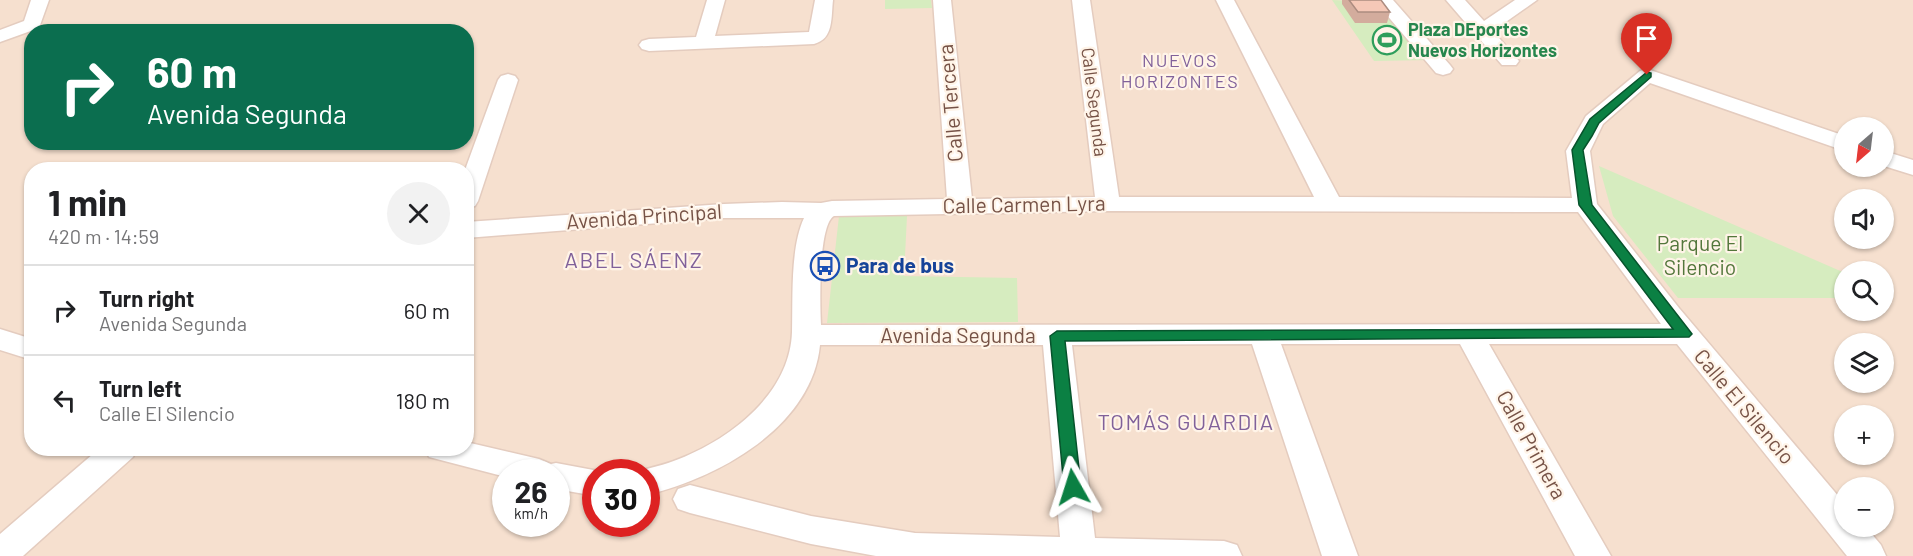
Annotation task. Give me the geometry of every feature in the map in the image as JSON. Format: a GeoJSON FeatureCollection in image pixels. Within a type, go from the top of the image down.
{"type":"FeatureCollection","features":[{"type":"Feature","properties":{"kind":"street"},"geometry":{"type":"LineString","coordinates":[[32,24],[40,0]]}},
{"type":"Feature","properties":{"kind":"street"},"geometry":{"type":"LineString","coordinates":[[704,42],[716,0]]}},
{"type":"Feature","properties":{"kind":"street"},"geometry":{"type":"LineString","coordinates":[[649,45],[814,38],[820,32],[824,0]]}},
{"type":"Feature","properties":{"kind":"street","name":"Calle Tercera"},"geometry":{"type":"LineString","coordinates":[[942,0],[960,206]]}},
{"type":"Feature","properties":{"kind":"street","name":"Calle Segunda"},"geometry":{"type":"LineString","coordinates":[[1081,0],[1108,204]]}},
{"type":"Feature","properties":{"kind":"street"},"geometry":{"type":"LineString","coordinates":[[1225,0],[1330,204]]}},
{"type":"Feature","properties":{"kind":"street"},"geometry":{"type":"LineString","coordinates":[[1381,0],[1443,69]]}},
{"type":"Feature","properties":{"kind":"street"},"geometry":{"type":"LineString","coordinates":[[1455,0],[1509,61]]}},
{"type":"Feature","properties":{"kind":"street"},"geometry":{"type":"LineString","coordinates":[[1481,31],[1528,0]]}},
{"type":"Feature","properties":{"kind":"street"},"geometry":{"type":"LineString","coordinates":[[0,36],[24,28]]}},
{"type":"Feature","properties":{"kind":"street","name":"Calle El Silencio"},"geometry":{"type":"LineString","coordinates":[[1834,140],[1647,75],[1594,121],[1578,150],[1586,205],[1684,334],[1868,556]]}},
{"type":"Feature","properties":{"kind":"street"},"geometry":{"type":"LineString","coordinates":[[474,178],[508,80]]}},
{"type":"Feature","properties":{"kind":"street"},"geometry":{"type":"LineString","coordinates":[[1894,161],[1913,168]]}},
{"type":"Feature","properties":{"kind":"street","name":"Calle Carmen Lyra"},"geometry":{"type":"LineString","coordinates":[[822,211],[841,206],[1586,205]]}},
{"type":"Feature","properties":{"kind":"street","name":"Avenida Principal"},"geometry":{"type":"LineString","coordinates":[[474,229],[724,211],[782,209],[822,211]]}},
{"type":"Feature","properties":{"kind":"street"},"geometry":{"type":"LineString","coordinates":[[660,478],[684,471],[718,456],[756,427],[783,399],[801,365],[807,335],[806,292],[814,225],[816,217],[822,211]]}},
{"type":"Feature","properties":{"kind":"street"},"geometry":{"type":"LineString","coordinates":[[1263,334],[1340,556]]}},
{"type":"Feature","properties":{"kind":"street","name":"Calle Primera"},"geometry":{"type":"LineString","coordinates":[[1469,334],[1593,556]]}},
{"type":"Feature","properties":{"kind":"street","name":"Avenida Segunda"},"geometry":{"type":"LineString","coordinates":[[807,335],[1684,334]]}},
{"type":"Feature","properties":{"kind":"street"},"geometry":{"type":"LineString","coordinates":[[1057,336],[1079,552]]}},
{"type":"Feature","properties":{"kind":"street"},"geometry":{"type":"LineString","coordinates":[[0,339],[24,347]]}},
{"type":"Feature","properties":{"kind":"street"},"geometry":{"type":"LineString","coordinates":[[0,555],[113,456]]}},
{"type":"Feature","properties":{"kind":"street"},"geometry":{"type":"LineString","coordinates":[[473,456],[492,461]]}},
{"type":"Feature","properties":{"kind":"street"},"geometry":{"type":"LineString","coordinates":[[690,499],[811,530],[915,548],[1224,556]]}},
{"type":"Feature","properties":{"kind":"shaded area"},"geometry":{"type":"Polygon","coordinates":[[[0,0],[1913,0],[1913,556],[0,556],[0,0]]]}},
{"type":"Feature","properties":{"kind":"green space"},"geometry":{"type":"Polygon","coordinates":[[[885,0],[931,0],[932,8],[885,9],[885,0]]]}},
{"type":"Feature","properties":{"kind":"green space"},"geometry":{"type":"Polygon","coordinates":[[[1332,0],[1380,2],[1430,60],[1374,61],[1332,0]]]}},
{"type":"Feature","properties":{"kind":"green space","name":"Parque El Silencio"},"geometry":{"type":"Polygon","coordinates":[[[1599,166],[1834,268],[1834,298],[1678,298],[1613,216],[1599,166]]]}},
{"type":"Feature","properties":{"kind":"green space"},"geometry":{"type":"Polygon","coordinates":[[[839,216],[907,216],[904,276],[1017,278],[1018,322],[827,323],[839,216]]]}},
{"type":"Feature","properties":{"kind":"building"},"geometry":{"type":"Polygon","coordinates":[[[1349,0],[1381,0],[1390,12],[1358,12],[1349,0]]]}},
{"type":"Feature","properties":{"kind":"place","name":"Plaza DEportes Nuevos Horizontes"},"geometry":{"type":"Point","coordinates":[1387,40]}},
{"type":"Feature","properties":{"kind":"place","name":"Para de bus"},"geometry":{"type":"Point","coordinates":[825,266]}},
{"type":"Feature","properties":{"kind":"district","name":"NUEVOS HORIZONTES"},"geometry":{"type":"Point","coordinates":[1180,71]}},
{"type":"Feature","properties":{"kind":"district","name":"ABEL SÁENZ"},"geometry":{"type":"Point","coordinates":[634,260]}},
{"type":"Feature","properties":{"kind":"district","name":"TOMÁS GUARDIA"},"geometry":{"type":"Point","coordinates":[1186,422]}},
{"type":"Feature","properties":{"kind":"route"},"geometry":{"type":"LineString","coordinates":[[1073,487],[1057,336],[1684,334],[1586,205],[1583,187],[1578,150],[1594,121],[1647,75]]}}]}
